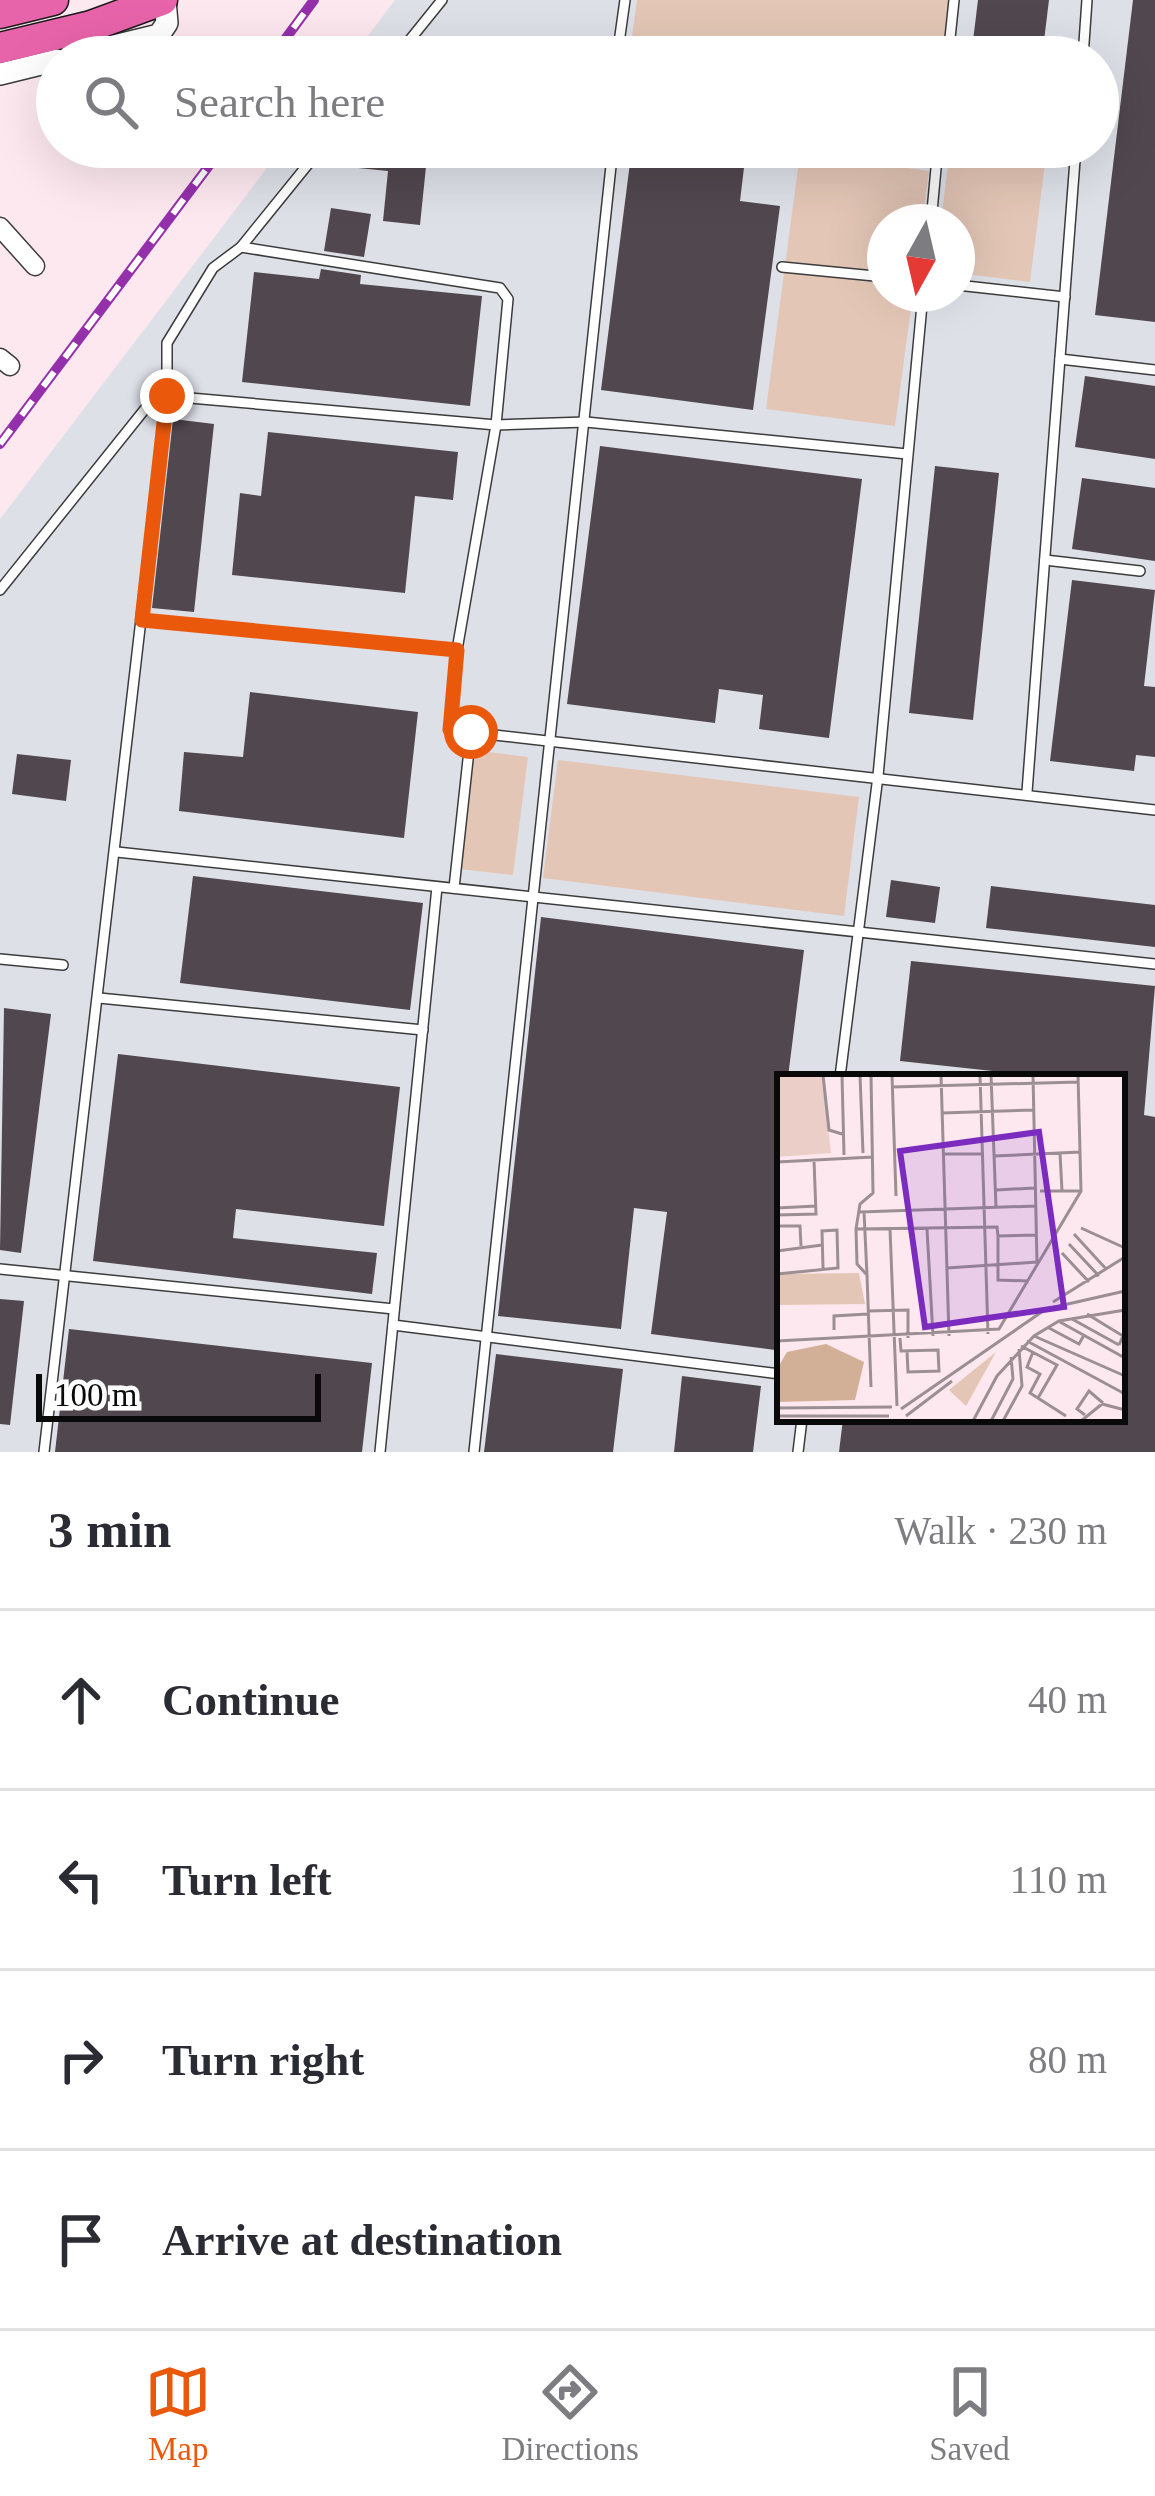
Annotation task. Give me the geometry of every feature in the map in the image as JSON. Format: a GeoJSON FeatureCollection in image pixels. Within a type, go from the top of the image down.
{"type":"FeatureCollection","features":[{"type":"Feature","properties":{"kind":"highway"},"geometry":{"type":"LineString","coordinates":[[0,13],[53,0]]}},
{"type":"Feature","properties":{"kind":"highway"},"geometry":{"type":"LineString","coordinates":[[50,36],[165,8]]}},
{"type":"Feature","properties":{"kind":"highway"},"geometry":{"type":"LineString","coordinates":[[0,48],[36,39]]}},
{"type":"Feature","properties":{"kind":"street"},"geometry":{"type":"LineString","coordinates":[[151,36],[159,34],[165,8]]}},
{"type":"Feature","properties":{"kind":"street"},"geometry":{"type":"LineString","coordinates":[[0,74],[36,65]]}},
{"type":"Feature","properties":{"kind":"street"},"geometry":{"type":"LineString","coordinates":[[0,227],[35,266]]}},
{"type":"Feature","properties":{"kind":"lane"},"geometry":{"type":"LineString","coordinates":[[413,36],[442,0]]}},
{"type":"Feature","properties":{"kind":"lane"},"geometry":{"type":"LineString","coordinates":[[620,36],[625,0]]}},
{"type":"Feature","properties":{"kind":"lane"},"geometry":{"type":"LineString","coordinates":[[950,36],[954,0]]}},
{"type":"Feature","properties":{"kind":"lane"},"geometry":{"type":"LineString","coordinates":[[1085,36],[1088,0]]}},
{"type":"Feature","properties":{"kind":"lane"},"geometry":{"type":"LineString","coordinates":[[44,1452],[117,852],[169,379],[167,343],[213,268],[241,247],[305,168]]}},
{"type":"Feature","properties":{"kind":"lane"},"geometry":{"type":"LineString","coordinates":[[473,1452],[611,168]]}},
{"type":"Feature","properties":{"kind":"lane"},"geometry":{"type":"LineString","coordinates":[[933,204],[936,168]]}},
{"type":"Feature","properties":{"kind":"lane"},"geometry":{"type":"LineString","coordinates":[[1027,792],[1074,168]]}},
{"type":"Feature","properties":{"kind":"lane"},"geometry":{"type":"LineString","coordinates":[[241,247],[500,288],[508,299],[510,320],[457,650],[450,730],[1155,810]]}},
{"type":"Feature","properties":{"kind":"lane"},"geometry":{"type":"LineString","coordinates":[[782,267],[867,275]]}},
{"type":"Feature","properties":{"kind":"lane"},"geometry":{"type":"LineString","coordinates":[[975,287],[1065,297]]}},
{"type":"Feature","properties":{"kind":"lane"},"geometry":{"type":"LineString","coordinates":[[840,1074],[878,776],[921,312]]}},
{"type":"Feature","properties":{"kind":"lane"},"geometry":{"type":"LineString","coordinates":[[1060,358],[1155,370]]}},
{"type":"Feature","properties":{"kind":"lane"},"geometry":{"type":"LineString","coordinates":[[0,590],[169,379]]}},
{"type":"Feature","properties":{"kind":"lane"},"geometry":{"type":"LineString","coordinates":[[167,396],[496,424],[586,422],[907,454]]}},
{"type":"Feature","properties":{"kind":"lane"},"geometry":{"type":"LineString","coordinates":[[1045,560],[1140,571]]}},
{"type":"Feature","properties":{"kind":"lane"},"geometry":{"type":"LineString","coordinates":[[142,620],[457,650]]}},
{"type":"Feature","properties":{"kind":"lane"},"geometry":{"type":"LineString","coordinates":[[454,888],[471,732]]}},
{"type":"Feature","properties":{"kind":"lane"},"geometry":{"type":"LineString","coordinates":[[117,852],[1155,964]]}},
{"type":"Feature","properties":{"kind":"lane"},"geometry":{"type":"LineString","coordinates":[[380,1452],[437,886]]}},
{"type":"Feature","properties":{"kind":"lane"},"geometry":{"type":"LineString","coordinates":[[0,959],[63,965]]}},
{"type":"Feature","properties":{"kind":"lane"},"geometry":{"type":"LineString","coordinates":[[99,998],[423,1030]]}},
{"type":"Feature","properties":{"kind":"lane"},"geometry":{"type":"LineString","coordinates":[[0,1269],[394,1309]]}},
{"type":"Feature","properties":{"kind":"lane"},"geometry":{"type":"LineString","coordinates":[[393,1325],[777,1374]]}},
{"type":"Feature","properties":{"kind":"lane"},"geometry":{"type":"LineString","coordinates":[[798,1452],[802,1422]]}},
{"type":"Feature","properties":{"kind":"shaded area"},"geometry":{"type":"Polygon","coordinates":[[[395,0],[1155,0],[1155,1452],[0,1452],[0,519],[267,168],[1119,168],[1119,36],[368,36],[395,0]]]}},
{"type":"Feature","properties":{"kind":"shaded area"},"geometry":{"type":"Polygon","coordinates":[[[637,0],[950,0],[946,36],[632,36],[637,0]]]}},
{"type":"Feature","properties":{"kind":"shaded area"},"geometry":{"type":"Polygon","coordinates":[[[798,168],[929,171],[924,204],[867,204],[867,312],[911,312],[895,426],[766,409],[798,168]]]}},
{"type":"Feature","properties":{"kind":"shaded area"},"geometry":{"type":"Polygon","coordinates":[[[947,168],[1044,168],[1030,282],[975,275],[975,204],[943,204],[947,168]]]}},
{"type":"Feature","properties":{"kind":"shaded area"},"geometry":{"type":"Polygon","coordinates":[[[474,750],[528,757],[513,875],[459,869],[474,750]]]}},
{"type":"Feature","properties":{"kind":"shaded area"},"geometry":{"type":"Polygon","coordinates":[[[558,760],[859,797],[844,916],[543,878],[558,760]]]}},
{"type":"Feature","properties":{"kind":"building"},"geometry":{"type":"Polygon","coordinates":[[[978,0],[1049,0],[1045,36],[974,36],[978,0]]]}},
{"type":"Feature","properties":{"kind":"building"},"geometry":{"type":"Polygon","coordinates":[[[1133,0],[1155,0],[1155,322],[1095,315],[1113,168],[1119,168],[1119,116],[1133,0]]]}},
{"type":"Feature","properties":{"kind":"building"},"geometry":{"type":"Polygon","coordinates":[[[358,168],[426,168],[420,225],[383,221],[388,171],[358,168]]]}},
{"type":"Feature","properties":{"kind":"building"},"geometry":{"type":"Polygon","coordinates":[[[629,168],[744,168],[740,201],[780,206],[753,410],[601,390],[629,168]]]}},
{"type":"Feature","properties":{"kind":"building"},"geometry":{"type":"Polygon","coordinates":[[[331,208],[371,214],[364,257],[324,251],[331,208]]]}},
{"type":"Feature","properties":{"kind":"building"},"geometry":{"type":"Polygon","coordinates":[[[321,269],[361,275],[360,284],[482,296],[470,406],[242,382],[254,272],[319,279],[321,269]]]}},
{"type":"Feature","properties":{"kind":"building"},"geometry":{"type":"Polygon","coordinates":[[[1085,376],[1155,386],[1155,459],[1075,447],[1085,376]]]}},
{"type":"Feature","properties":{"kind":"building"},"geometry":{"type":"Polygon","coordinates":[[[173,419],[214,424],[194,612],[152,608],[173,419]]]}},
{"type":"Feature","properties":{"kind":"building"},"geometry":{"type":"Polygon","coordinates":[[[268,432],[458,452],[453,500],[415,496],[405,593],[232,575],[240,493],[261,496],[268,432]]]}},
{"type":"Feature","properties":{"kind":"building"},"geometry":{"type":"Polygon","coordinates":[[[600,446],[862,479],[829,738],[759,729],[763,695],[719,689],[715,723],[567,704],[600,446]]]}},
{"type":"Feature","properties":{"kind":"building"},"geometry":{"type":"Polygon","coordinates":[[[935,466],[999,473],[973,720],[909,713],[935,466]]]}},
{"type":"Feature","properties":{"kind":"building"},"geometry":{"type":"Polygon","coordinates":[[[1082,478],[1155,488],[1155,561],[1072,549],[1082,478]]]}},
{"type":"Feature","properties":{"kind":"building"},"geometry":{"type":"Polygon","coordinates":[[[1072,580],[1155,590],[1144,686],[1155,687],[1155,757],[1136,755],[1134,771],[1050,761],[1072,580]]]}},
{"type":"Feature","properties":{"kind":"building"},"geometry":{"type":"Polygon","coordinates":[[[250,692],[418,712],[404,838],[179,811],[184,752],[243,757],[250,692]]]}},
{"type":"Feature","properties":{"kind":"building"},"geometry":{"type":"Polygon","coordinates":[[[17,754],[71,760],[66,801],[12,794],[17,754]]]}},
{"type":"Feature","properties":{"kind":"building"},"geometry":{"type":"Polygon","coordinates":[[[193,876],[423,903],[410,1010],[180,983],[193,876]]]}},
{"type":"Feature","properties":{"kind":"building"},"geometry":{"type":"Polygon","coordinates":[[[891,880],[940,887],[935,923],[886,917],[891,880]]]}},
{"type":"Feature","properties":{"kind":"building"},"geometry":{"type":"Polygon","coordinates":[[[991,886],[1155,905],[1155,947],[986,928],[991,886]]]}},
{"type":"Feature","properties":{"kind":"building"},"geometry":{"type":"Polygon","coordinates":[[[541,917],[804,950],[788,1074],[777,1074],[775,1350],[651,1334],[667,1212],[634,1208],[621,1329],[498,1316],[541,917]]]}},
{"type":"Feature","properties":{"kind":"building"},"geometry":{"type":"Polygon","coordinates":[[[911,961],[1155,986],[1144,1115],[1155,1117],[1155,1452],[839,1452],[843,1422],[1125,1422],[1125,1074],[1021,1074],[900,1061],[911,961]]]}},
{"type":"Feature","properties":{"kind":"building"},"geometry":{"type":"Polygon","coordinates":[[[4,1008],[51,1014],[21,1253],[0,1250],[4,1008]]]}},
{"type":"Feature","properties":{"kind":"building"},"geometry":{"type":"Polygon","coordinates":[[[118,1054],[400,1087],[384,1226],[236,1209],[233,1238],[377,1253],[372,1294],[93,1261],[118,1054]]]}},
{"type":"Feature","properties":{"kind":"building"},"geometry":{"type":"Polygon","coordinates":[[[0,1299],[24,1301],[10,1425],[0,1424],[0,1299]]]}},
{"type":"Feature","properties":{"kind":"building"},"geometry":{"type":"Polygon","coordinates":[[[69,1329],[372,1363],[362,1452],[55,1452],[69,1329]]]}},
{"type":"Feature","properties":{"kind":"building"},"geometry":{"type":"Polygon","coordinates":[[[496,1354],[623,1369],[613,1452],[484,1452],[496,1354]]]}},
{"type":"Feature","properties":{"kind":"building"},"geometry":{"type":"Polygon","coordinates":[[[682,1376],[761,1386],[753,1452],[674,1452],[682,1376]]]}},
{"type":"Feature","properties":{"kind":"railway"},"geometry":{"type":"LineString","coordinates":[[287,36],[314,0]]}},
{"type":"Feature","properties":{"kind":"railway"},"geometry":{"type":"LineString","coordinates":[[0,444],[207,168]]}},
{"type":"Feature","properties":{"kind":"route"},"geometry":{"type":"LineString","coordinates":[[167,396],[142,620],[457,650],[450,730],[471,732]]}}]}
